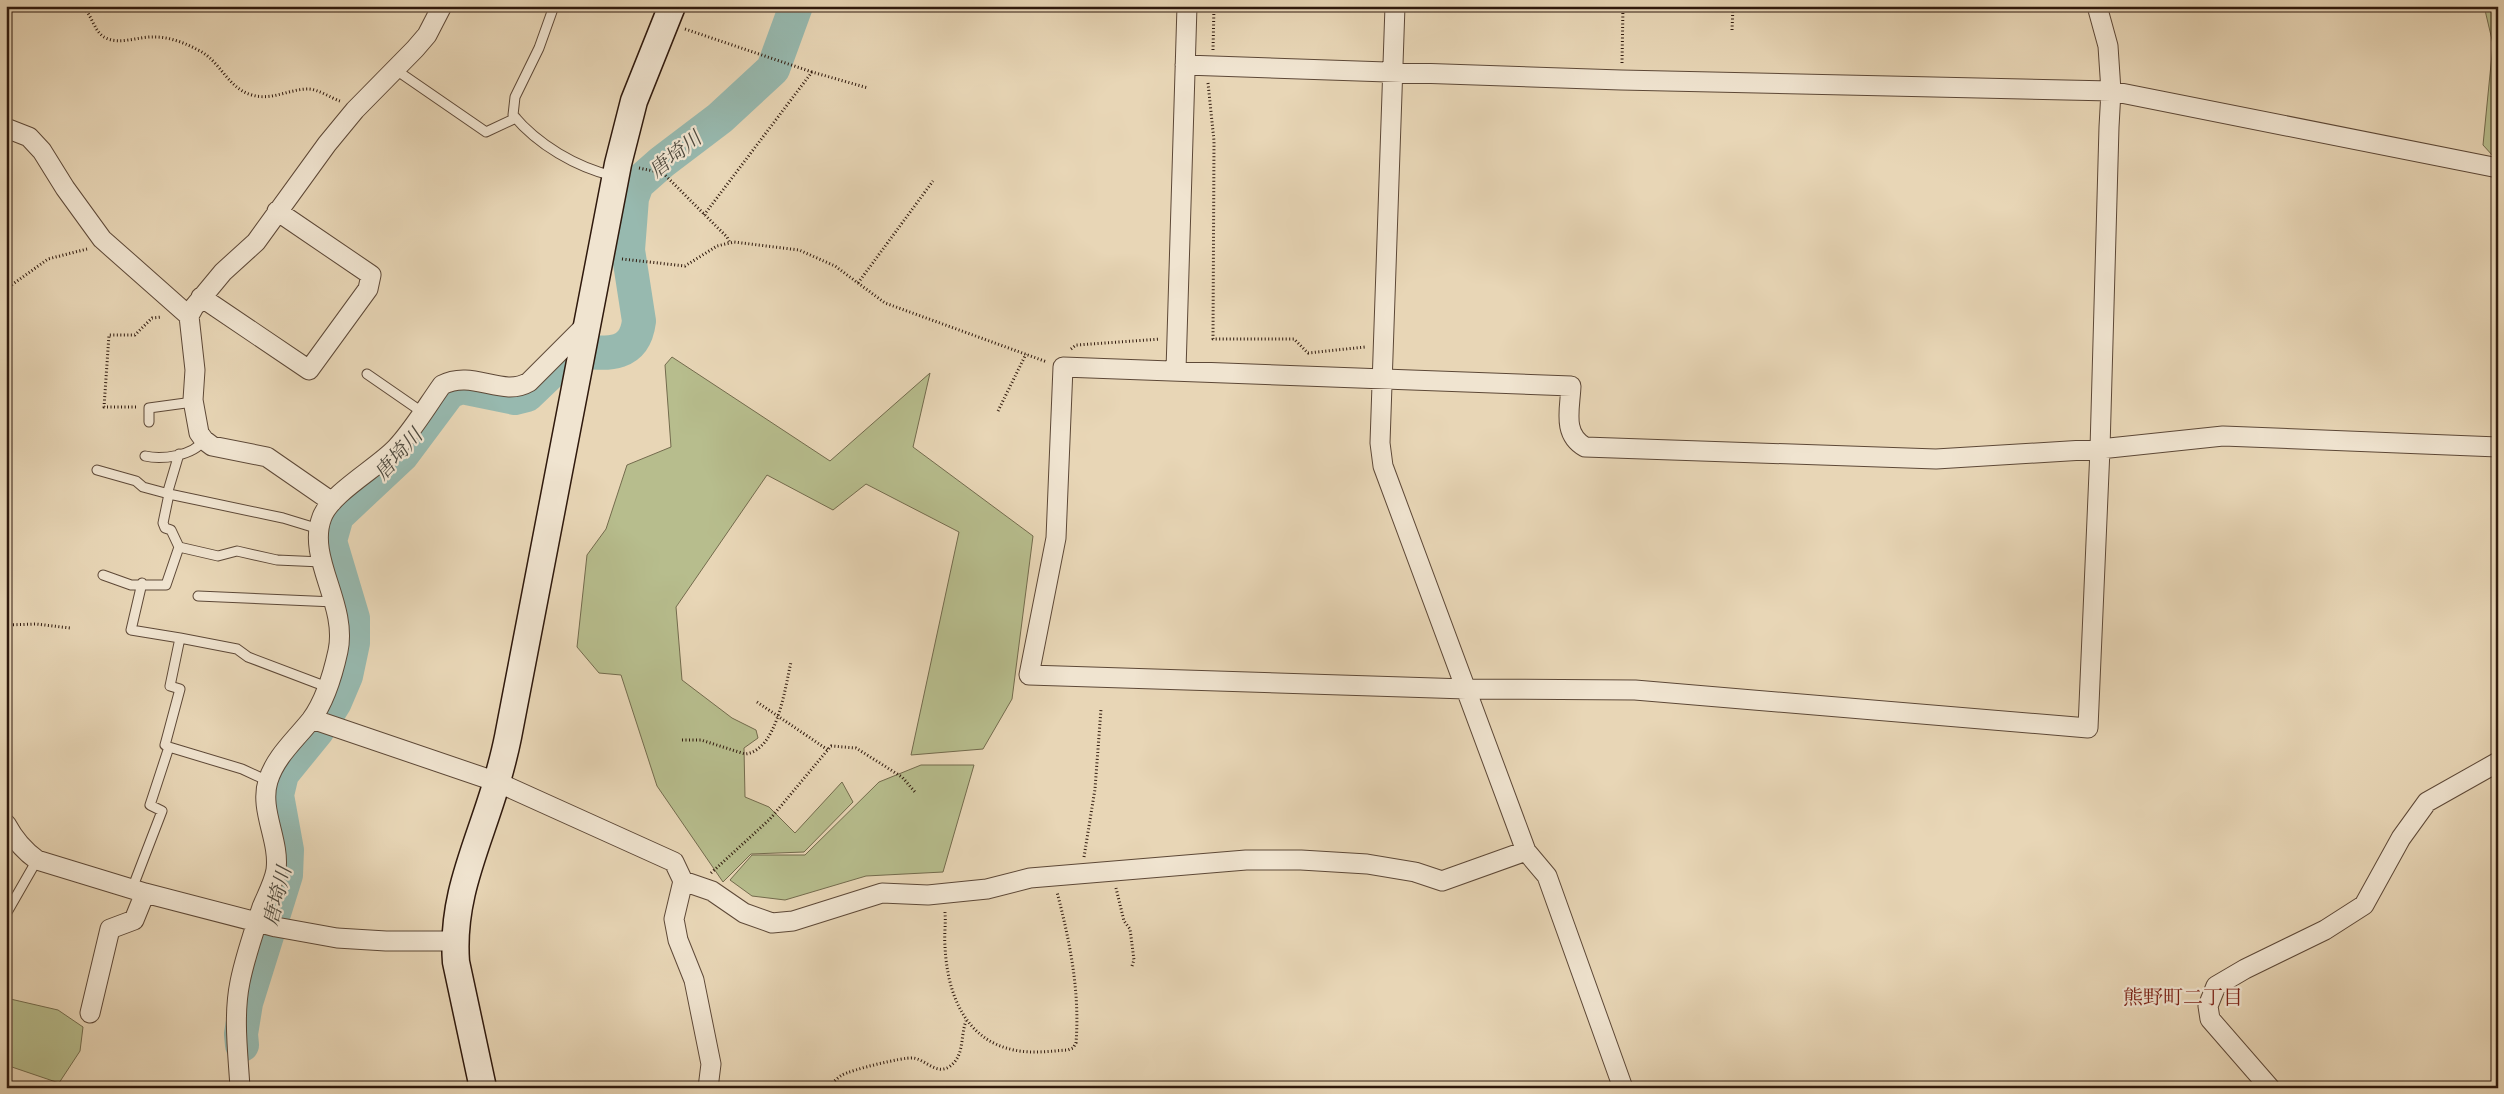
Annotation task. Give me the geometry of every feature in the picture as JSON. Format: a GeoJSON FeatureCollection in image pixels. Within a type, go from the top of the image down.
{"type":"FeatureCollection","features":[{"type":"Feature","properties":{"kind":"street"},"geometry":{"type":"LineString","coordinates":[[188,315],[223,272],[256,242],[326,144],[356,109],[396,70],[427,35],[442,6]]}},
{"type":"Feature","properties":{"kind":"street"},"geometry":{"type":"LineString","coordinates":[[1176,370],[1187,6]]}},
{"type":"Feature","properties":{"kind":"street"},"geometry":{"type":"LineString","coordinates":[[1395,6],[1384,378],[1380,443],[1383,466],[1526,851],[1547,876],[1623,1088]]}},
{"type":"Feature","properties":{"kind":"street"},"geometry":{"type":"LineString","coordinates":[[2097,6],[2108,46],[2111,91],[2100,449],[2088,728],[1635,690],[1466,689],[1029,675],[1056,538],[1063,367],[1571,386],[1569,432],[1576,442],[1585,447],[1936,459],[2100,449],[2223,436],[2498,447]]}},
{"type":"Feature","properties":{"kind":"street"},"geometry":{"type":"LineString","coordinates":[[483,1088],[456,962],[454,941],[465,875],[497,782],[508,737],[579,365],[602,256],[617,170],[634,101],[668,14]]}},
{"type":"Feature","properties":{"kind":"street"},"geometry":{"type":"LineString","coordinates":[[1185,65],[1621,80],[2111,91],[2498,168]]}},
{"type":"Feature","properties":{"kind":"street"},"geometry":{"type":"LineString","coordinates":[[6,128],[28,137],[42,151],[65,188],[108,244],[188,315],[195,370],[193,402],[199,433],[204,440],[212,446],[267,457],[332,502]]}},
{"type":"Feature","properties":{"kind":"street"},"geometry":{"type":"LineString","coordinates":[[202,297],[309,370],[368,289],[371,275],[277,212]]}},
{"type":"Feature","properties":{"kind":"street"},"geometry":{"type":"LineString","coordinates":[[240,1088],[236,1030],[240,983],[266,924],[276,870],[275,849],[265,793],[268,781],[279,759],[313,719],[328,687],[338,650],[340,630],[336,602],[318,548],[322,517],[332,502],[396,448],[442,385],[453,379],[463,378],[510,387],[522,386],[530,382],[588,323]]}},
{"type":"Feature","properties":{"kind":"street"},"geometry":{"type":"LineString","coordinates":[[313,719],[497,782],[674,862],[683,882],[674,919],[678,940],[694,980],[711,1064],[708,1088]]}},
{"type":"Feature","properties":{"kind":"street"},"geometry":{"type":"LineString","coordinates":[[2270,1088],[2210,1019],[2208,1006],[2216,986],[2245,969],[2325,930],[2364,905],[2401,838],[2427,802],[2498,762]]}},
{"type":"Feature","properties":{"kind":"street"},"geometry":{"type":"LineString","coordinates":[[6,824],[12,836],[25,851],[37,860],[139,891],[266,924],[337,938],[386,942],[454,941]]}},
{"type":"Feature","properties":{"kind":"street"},"geometry":{"type":"LineString","coordinates":[[683,882],[712,891],[744,913],[772,923],[793,921],[882,893],[928,896],[987,889],[1030,878],[1246,860],[1301,860],[1367,864],[1415,872],[1442,881],[1526,851]]}},
{"type":"Feature","properties":{"kind":"street"},"geometry":{"type":"LineString","coordinates":[[90,1013],[110,929],[134,920],[139,891]]}},
{"type":"Feature","properties":{"kind":"lane"},"geometry":{"type":"LineString","coordinates":[[554,6],[539,48],[515,97],[512,108],[516,118],[523,126],[561,155],[593,171],[617,170]]}},
{"type":"Feature","properties":{"kind":"lane"},"geometry":{"type":"LineString","coordinates":[[396,70],[486,132],[516,118]]}},
{"type":"Feature","properties":{"kind":"lane"},"geometry":{"type":"LineString","coordinates":[[367,374],[422,412]]}},
{"type":"Feature","properties":{"kind":"lane"},"geometry":{"type":"LineString","coordinates":[[148,422],[149,408],[193,402]]}},
{"type":"Feature","properties":{"kind":"lane"},"geometry":{"type":"LineString","coordinates":[[145,456],[160,459],[179,454],[200,446],[204,440]]}},
{"type":"Feature","properties":{"kind":"lane"},"geometry":{"type":"LineString","coordinates":[[102,575],[131,585],[142,583],[166,585],[179,548],[171,530],[165,528],[163,523],[168,491],[179,454]]}},
{"type":"Feature","properties":{"kind":"lane"},"geometry":{"type":"LineString","coordinates":[[97,470],[136,481],[143,487],[169,494],[283,518],[319,529]]}},
{"type":"Feature","properties":{"kind":"lane"},"geometry":{"type":"LineString","coordinates":[[179,548],[218,556],[237,551],[277,560],[322,562]]}},
{"type":"Feature","properties":{"kind":"lane"},"geometry":{"type":"LineString","coordinates":[[142,583],[131,630],[237,649],[248,657],[328,687]]}},
{"type":"Feature","properties":{"kind":"lane"},"geometry":{"type":"LineString","coordinates":[[198,596],[336,602]]}},
{"type":"Feature","properties":{"kind":"lane"},"geometry":{"type":"LineString","coordinates":[[180,638],[170,686],[180,688],[165,744],[169,747],[242,769],[268,781]]}},
{"type":"Feature","properties":{"kind":"lane"},"geometry":{"type":"LineString","coordinates":[[139,891],[162,811],[150,805],[169,747]]}},
{"type":"Feature","properties":{"kind":"lane"},"geometry":{"type":"LineString","coordinates":[[6,914],[37,860]]}},
{"type":"Feature","properties":{"kind":"path"},"geometry":{"type":"LineString","coordinates":[[81,6],[92,16],[98,30],[106,38],[124,40],[155,37],[179,41],[200,51],[218,66],[230,83],[251,95],[265,98],[309,89],[356,109]]}},
{"type":"Feature","properties":{"kind":"path"},"geometry":{"type":"LineString","coordinates":[[1214,6],[1209,65],[1214,141],[1213,339],[1294,339],[1308,352],[1385,346]]}},
{"type":"Feature","properties":{"kind":"path"},"geometry":{"type":"LineString","coordinates":[[1621,80],[1624,6]]}},
{"type":"Feature","properties":{"kind":"path"},"geometry":{"type":"LineString","coordinates":[[1732,30],[1733,6]]}},
{"type":"Feature","properties":{"kind":"path"},"geometry":{"type":"LineString","coordinates":[[668,14],[812,72],[868,88]]}},
{"type":"Feature","properties":{"kind":"path"},"geometry":{"type":"LineString","coordinates":[[704,215],[812,72]]}},
{"type":"Feature","properties":{"kind":"path"},"geometry":{"type":"LineString","coordinates":[[617,170],[663,173],[730,243]]}},
{"type":"Feature","properties":{"kind":"path"},"geometry":{"type":"LineString","coordinates":[[858,283],[933,180]]}},
{"type":"Feature","properties":{"kind":"path"},"geometry":{"type":"LineString","coordinates":[[602,256],[685,266],[717,246],[730,243],[799,250],[836,266],[885,304],[1063,367],[1070,350],[1076,345],[1130,343],[1176,337]]}},
{"type":"Feature","properties":{"kind":"path"},"geometry":{"type":"LineString","coordinates":[[6,289],[48,259],[108,244]]}},
{"type":"Feature","properties":{"kind":"path"},"geometry":{"type":"LineString","coordinates":[[149,408],[104,407],[109,335],[135,335],[152,318],[188,315]]}},
{"type":"Feature","properties":{"kind":"path"},"geometry":{"type":"LineString","coordinates":[[998,411],[1026,354]]}},
{"type":"Feature","properties":{"kind":"path"},"geometry":{"type":"LineString","coordinates":[[6,625],[36,624],[70,628]]}},
{"type":"Feature","properties":{"kind":"path"},"geometry":{"type":"LineString","coordinates":[[682,740],[701,740],[745,754],[752,753],[765,743],[778,716],[792,662]]}},
{"type":"Feature","properties":{"kind":"path"},"geometry":{"type":"LineString","coordinates":[[757,702],[828,750]]}},
{"type":"Feature","properties":{"kind":"path"},"geometry":{"type":"LineString","coordinates":[[1084,873],[1082,868],[1095,789],[1101,709]]}},
{"type":"Feature","properties":{"kind":"path"},"geometry":{"type":"LineString","coordinates":[[724,858],[770,819],[831,746],[856,748],[902,777],[915,792]]}},
{"type":"Feature","properties":{"kind":"path"},"geometry":{"type":"LineString","coordinates":[[1112,871],[1124,921],[1130,929],[1133,941],[1134,960],[1132,966]]}},
{"type":"Feature","properties":{"kind":"path"},"geometry":{"type":"LineString","coordinates":[[928,896],[940,900],[944,906],[944,948],[953,992],[966,1021],[972,1029],[996,1044],[1013,1050],[1068,1050],[1073,1048],[1077,1032],[1076,982],[1068,936],[1053,876]]}},
{"type":"Feature","properties":{"kind":"path"},"geometry":{"type":"LineString","coordinates":[[827,1088],[843,1075],[904,1058],[922,1060],[929,1066],[948,1067],[956,1060],[961,1050],[966,1021]]}},
{"type":"Feature","properties":{"kind":"green space"},"geometry":{"type":"Polygon","coordinates":[[[2484,6],[2498,6],[2498,156],[2493,156],[2483,145],[2493,44],[2484,6]]]}},
{"type":"Feature","properties":{"kind":"green space"},"geometry":{"type":"Polygon","coordinates":[[[672,357],[830,461],[930,373],[913,447],[1033,536],[1012,699],[983,749],[911,755],[959,532],[866,484],[833,510],[767,475],[676,607],[682,680],[732,718],[756,730],[758,738],[744,748],[745,797],[769,807],[795,833],[842,782],[853,802],[804,852],[751,854],[723,882],[657,786],[621,675],[599,673],[577,647],[587,555],[606,529],[627,465],[671,447],[665,365],[672,357]]]}},
{"type":"Feature","properties":{"kind":"green space"},"geometry":{"type":"Polygon","coordinates":[[[921,765],[974,765],[943,872],[866,876],[785,900],[752,896],[730,880],[752,855],[805,855],[879,782],[921,765]]]}},
{"type":"Feature","properties":{"kind":"green space"},"geometry":{"type":"Polygon","coordinates":[[[6,998],[58,1010],[83,1027],[80,1051],[59,1083],[6,1065],[6,998]]]}},
{"type":"Feature","properties":{"kind":"waterway","name":"唐埼川"},"geometry":{"type":"LineString","coordinates":[[242,1045],[241,1034],[246,1003],[286,875],[287,850],[277,795],[282,774],[317,731],[335,702],[346,676],[353,643],[353,618],[330,541],[337,516],[402,455],[449,392],[462,387],[515,398],[527,395],[573,351],[606,353],[624,348],[631,342],[636,334],[639,321],[628,250],[632,198],[637,184],[662,162],[720,118],[773,69],[796,6]]}},
{"type":"Feature","properties":{"kind":"district","name":"熊野町二丁目"},"geometry":{"type":"Point","coordinates":[2183,997]}}]}
